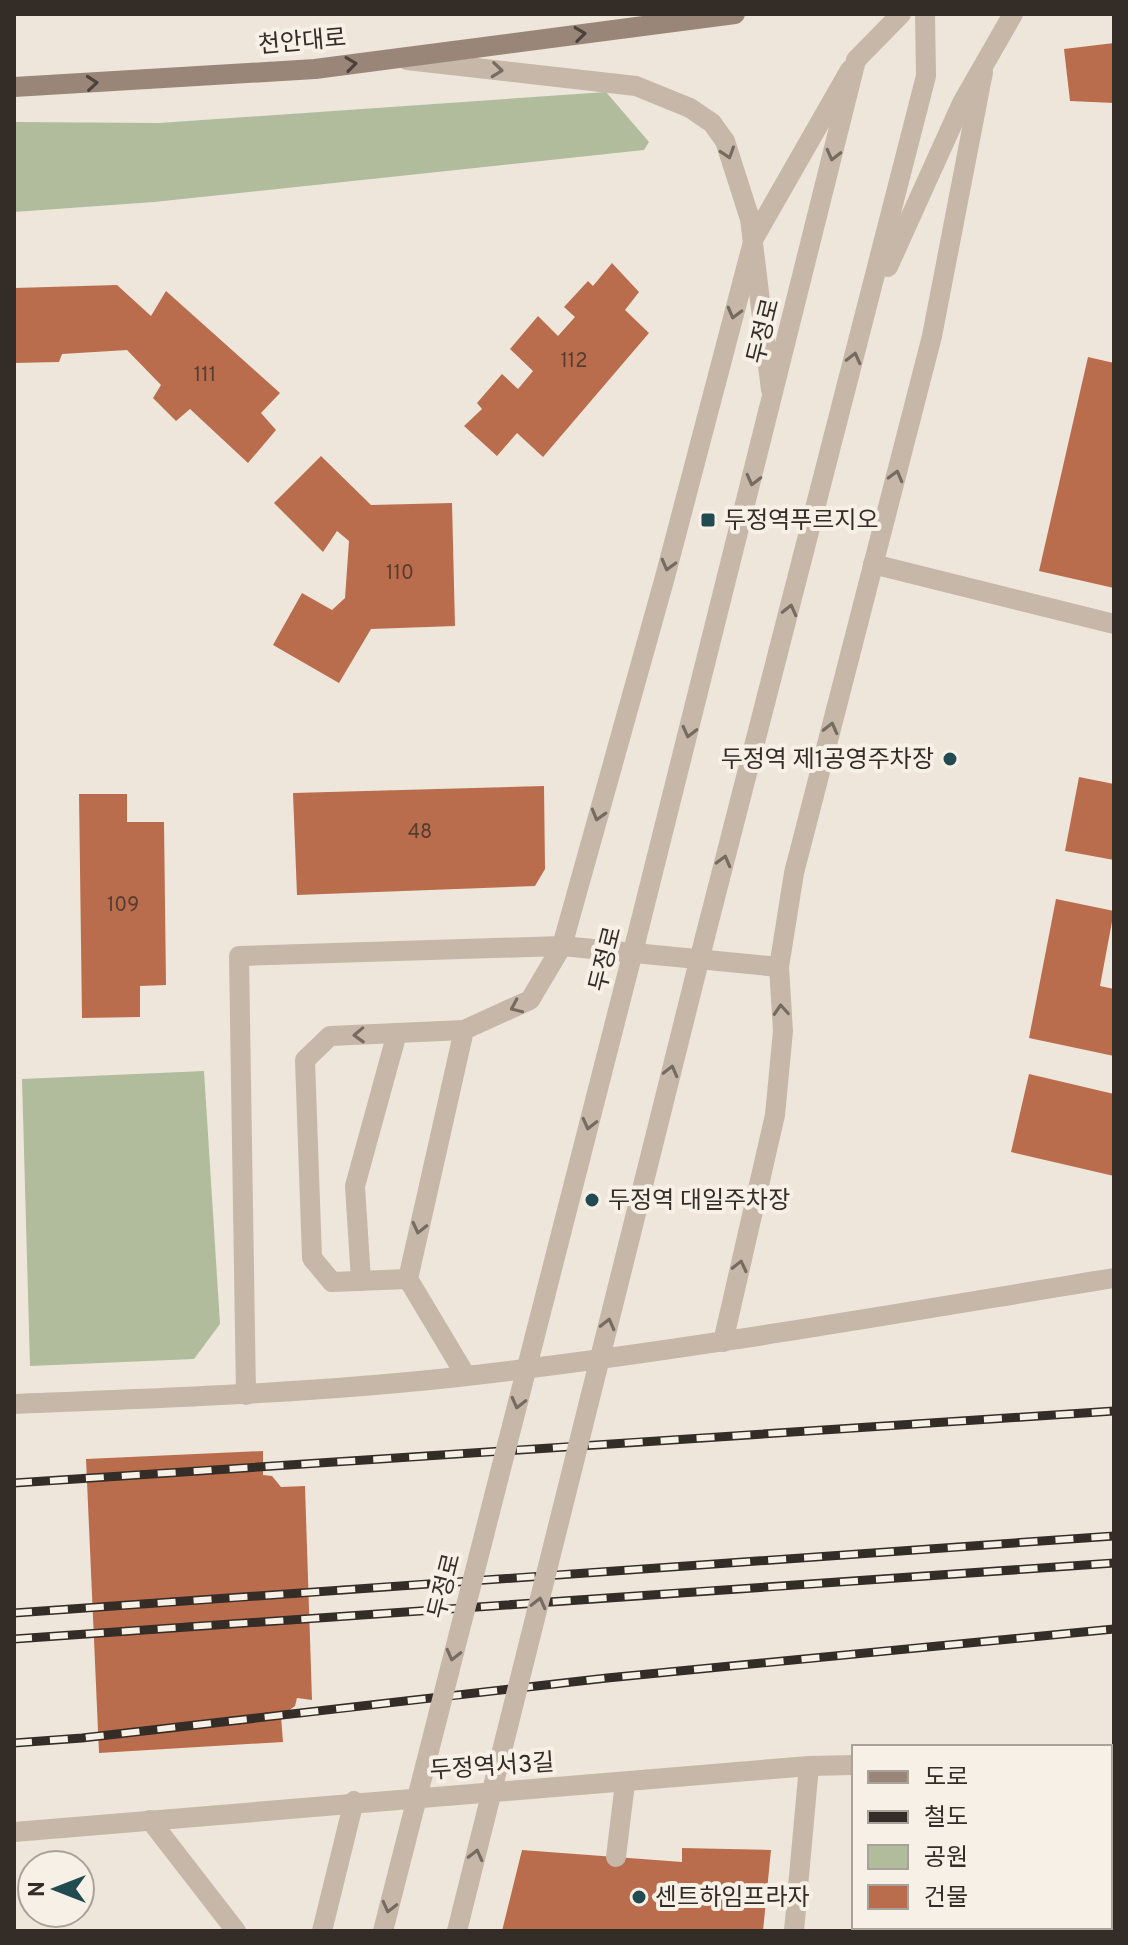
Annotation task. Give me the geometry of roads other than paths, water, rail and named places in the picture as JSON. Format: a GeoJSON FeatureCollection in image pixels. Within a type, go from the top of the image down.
{"type":"FeatureCollection","features":[{"type":"Feature","properties":{"kind":"main road","name":"천안대로"},"geometry":{"type":"LineString","coordinates":[[14,87],[315,69],[735,14]]}},
{"type":"Feature","properties":{"kind":"street"},"geometry":{"type":"LineString","coordinates":[[408,1279],[332,1282],[312,1258],[305,1060],[330,1036],[464,1030],[530,1000],[562,946],[669,562],[754,238],[856,60],[901,14]]}},
{"type":"Feature","properties":{"kind":"street"},"geometry":{"type":"LineString","coordinates":[[457,1931],[705,937],[926,76],[925,14]]}},
{"type":"Feature","properties":{"kind":"street"},"geometry":{"type":"LineString","coordinates":[[862,325],[951,127],[1013,14]]}},
{"type":"Feature","properties":{"kind":"street"},"geometry":{"type":"LineString","coordinates":[[723,1342],[775,1115],[783,1031],[779,967],[794,873],[932,336],[980,85],[989,53]]}},
{"type":"Feature","properties":{"kind":"street"},"geometry":{"type":"LineString","coordinates":[[391,59],[636,86],[690,108],[712,123],[725,141],[754,238],[772,404]]}},
{"type":"Feature","properties":{"kind":"street","name":"두정로"},"geometry":{"type":"LineString","coordinates":[[383,1931],[772,404],[856,60]]}},
{"type":"Feature","properties":{"kind":"street"},"geometry":{"type":"LineString","coordinates":[[873,564],[1114,624]]}},
{"type":"Feature","properties":{"kind":"street"},"geometry":{"type":"LineString","coordinates":[[246,1395],[239,956],[562,946],[779,967]]}},
{"type":"Feature","properties":{"kind":"street"},"geometry":{"type":"LineString","coordinates":[[464,1030],[408,1279],[466,1376]]}},
{"type":"Feature","properties":{"kind":"street"},"geometry":{"type":"LineString","coordinates":[[361,1281],[355,1186],[397,1033]]}},
{"type":"Feature","properties":{"kind":"street"},"geometry":{"type":"LineString","coordinates":[[14,1404],[246,1395],[466,1376],[723,1342],[1114,1278]]}},
{"type":"Feature","properties":{"kind":"street","name":"두정역서3길"},"geometry":{"type":"LineString","coordinates":[[14,1832],[354,1801],[852,1765]]}},
{"type":"Feature","properties":{"kind":"street"},"geometry":{"type":"LineString","coordinates":[[794,1931],[809,1766]]}},
{"type":"Feature","properties":{"kind":"street"},"geometry":{"type":"LineString","coordinates":[[616,1857],[625,1783]]}},
{"type":"Feature","properties":{"kind":"street"},"geometry":{"type":"LineString","coordinates":[[322,1931],[354,1801]]}},
{"type":"Feature","properties":{"kind":"street"},"geometry":{"type":"LineString","coordinates":[[150,1820],[236,1931]]}},
{"type":"Feature","properties":{"kind":"railway"},"geometry":{"type":"LineString","coordinates":[[14,1483],[1114,1411]]}},
{"type":"Feature","properties":{"kind":"railway"},"geometry":{"type":"LineString","coordinates":[[14,1613],[1114,1536]]}},
{"type":"Feature","properties":{"kind":"railway"},"geometry":{"type":"LineString","coordinates":[[14,1639],[1114,1563]]}},
{"type":"Feature","properties":{"kind":"railway"},"geometry":{"type":"LineString","coordinates":[[14,1743],[82,1738],[607,1678],[1114,1629]]}},
{"type":"Feature","properties":{"kind":"place","name":"두정역푸르지오"},"geometry":{"type":"Point","coordinates":[708,520]}},
{"type":"Feature","properties":{"kind":"place","name":"두정역 제1공영주차장"},"geometry":{"type":"Point","coordinates":[950,759]}},
{"type":"Feature","properties":{"kind":"place","name":"두정역 대일주차장"},"geometry":{"type":"Point","coordinates":[592,1200]}},
{"type":"Feature","properties":{"kind":"place","name":"센트하임프라자"},"geometry":{"type":"Point","coordinates":[639,1897]}}]}
